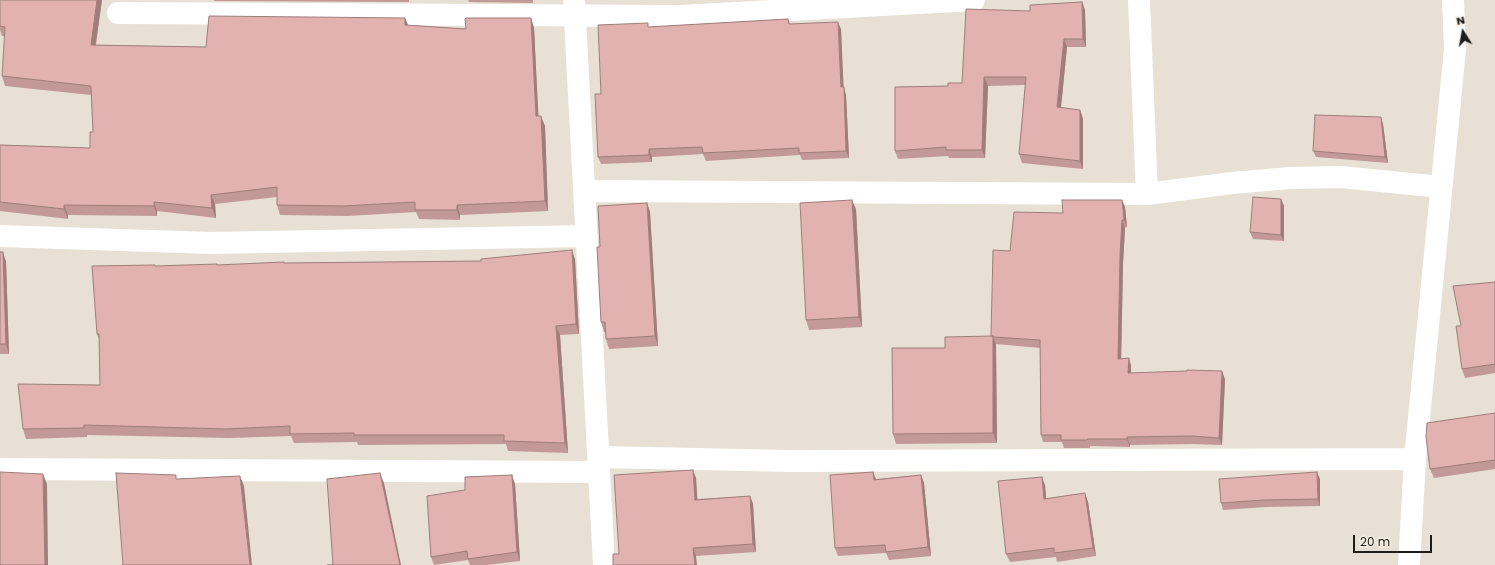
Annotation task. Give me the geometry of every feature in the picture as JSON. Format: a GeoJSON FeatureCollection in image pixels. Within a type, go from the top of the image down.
{"type":"FeatureCollection","features":[{"type":"Feature","properties":{"kind":"street"},"geometry":{"type":"LineString","coordinates":[[118,13],[575,8],[680,16],[974,0]]}},
{"type":"Feature","properties":{"kind":"street"},"geometry":{"type":"LineString","coordinates":[[1139,0],[1147,194]]}},
{"type":"Feature","properties":{"kind":"street"},"geometry":{"type":"LineString","coordinates":[[1409,565],[1415,459],[1455,49],[1452,0]]}},
{"type":"Feature","properties":{"kind":"street"},"geometry":{"type":"LineString","coordinates":[[575,8],[604,565]]}},
{"type":"Feature","properties":{"kind":"street"},"geometry":{"type":"LineString","coordinates":[[585,191],[1147,194],[1232,183],[1297,178],[1341,177],[1441,187]]}},
{"type":"Feature","properties":{"kind":"street"},"geometry":{"type":"LineString","coordinates":[[0,236],[211,243],[587,236]]}},
{"type":"Feature","properties":{"kind":"street"},"geometry":{"type":"LineString","coordinates":[[0,470],[791,461],[1415,459]]}},
{"type":"Feature","properties":{"kind":"building"},"geometry":{"type":"Polygon","coordinates":[[[0,0],[97,0],[91,45],[206,47],[209,16],[405,18],[405,25],[466,29],[466,18],[531,18],[536,116],[541,116],[545,201],[457,205],[457,210],[415,210],[415,202],[343,206],[277,205],[277,187],[211,195],[212,208],[154,202],[154,206],[64,205],[64,209],[0,202],[0,145],[90,148],[90,132],[93,132],[91,86],[2,76],[5,27],[0,26],[0,0]]]}},
{"type":"Feature","properties":{"kind":"building"},"geometry":{"type":"Polygon","coordinates":[[[1082,2],[1083,39],[1064,39],[1057,107],[1080,110],[1080,161],[1019,154],[1026,77],[984,77],[982,150],[946,150],[946,147],[895,151],[895,87],[948,86],[948,83],[962,83],[966,9],[1030,11],[1030,5],[1082,2]]]}},
{"type":"Feature","properties":{"kind":"building"},"geometry":{"type":"Polygon","coordinates":[[[788,19],[789,24],[838,22],[841,87],[844,87],[846,151],[799,153],[799,148],[703,153],[702,147],[649,149],[649,155],[598,157],[595,94],[601,94],[598,25],[648,23],[648,27],[788,19]]]}},
{"type":"Feature","properties":{"kind":"building"},"geometry":{"type":"Polygon","coordinates":[[[1315,115],[1381,117],[1385,157],[1313,151],[1315,115]]]}},
{"type":"Feature","properties":{"kind":"building"},"geometry":{"type":"Polygon","coordinates":[[[1253,197],[1281,199],[1281,235],[1250,232],[1253,197]]]}},
{"type":"Feature","properties":{"kind":"building"},"geometry":{"type":"Polygon","coordinates":[[[852,200],[859,317],[806,320],[800,203],[852,200]]]}},
{"type":"Feature","properties":{"kind":"building"},"geometry":{"type":"Polygon","coordinates":[[[1062,200],[1122,200],[1124,220],[1122,220],[1120,256],[1118,359],[1129,358],[1128,373],[1187,370],[1222,371],[1219,438],[1191,436],[1061,440],[1061,435],[1041,435],[1040,340],[991,336],[993,250],[1010,251],[1014,212],[1063,213],[1062,200]]]}},
{"type":"Feature","properties":{"kind":"building"},"geometry":{"type":"Polygon","coordinates":[[[647,203],[655,336],[606,339],[605,322],[601,322],[597,247],[600,247],[598,206],[647,203]]]}},
{"type":"Feature","properties":{"kind":"building"},"geometry":{"type":"Polygon","coordinates":[[[572,250],[576,324],[556,326],[565,443],[504,441],[504,435],[354,435],[354,433],[290,434],[290,426],[226,429],[84,425],[84,428],[23,429],[18,384],[100,385],[99,334],[97,334],[92,266],[217,265],[284,262],[481,261],[481,259],[572,250]]]}},
{"type":"Feature","properties":{"kind":"building"},"geometry":{"type":"Polygon","coordinates":[[[0,252],[3,252],[6,344],[0,344],[0,252]]]}},
{"type":"Feature","properties":{"kind":"building"},"geometry":{"type":"Polygon","coordinates":[[[1495,282],[1495,364],[1462,369],[1456,326],[1461,326],[1453,286],[1495,282]]]}},
{"type":"Feature","properties":{"kind":"building"},"geometry":{"type":"Polygon","coordinates":[[[993,336],[993,433],[893,434],[892,348],[945,348],[945,337],[993,336]]]}},
{"type":"Feature","properties":{"kind":"building"},"geometry":{"type":"Polygon","coordinates":[[[1495,413],[1495,460],[1430,469],[1426,437],[1427,423],[1495,413]]]}},
{"type":"Feature","properties":{"kind":"building"},"geometry":{"type":"Polygon","coordinates":[[[693,470],[695,500],[750,496],[753,544],[693,548],[695,565],[613,565],[613,554],[619,554],[614,475],[693,470]]]}},
{"type":"Feature","properties":{"kind":"building"},"geometry":{"type":"Polygon","coordinates":[[[0,472],[43,474],[45,565],[0,565],[0,472]]]}},
{"type":"Feature","properties":{"kind":"building"},"geometry":{"type":"Polygon","coordinates":[[[873,472],[874,480],[921,475],[928,547],[886,552],[885,545],[835,548],[830,475],[873,472]]]}},
{"type":"Feature","properties":{"kind":"building"},"geometry":{"type":"Polygon","coordinates":[[[1317,472],[1318,499],[1264,500],[1221,503],[1219,479],[1317,472]]]}},
{"type":"Feature","properties":{"kind":"building"},"geometry":{"type":"Polygon","coordinates":[[[116,473],[176,475],[176,479],[240,476],[250,565],[123,565],[116,473]]]}},
{"type":"Feature","properties":{"kind":"building"},"geometry":{"type":"Polygon","coordinates":[[[380,473],[400,565],[333,565],[327,479],[380,473]]]}},
{"type":"Feature","properties":{"kind":"building"},"geometry":{"type":"Polygon","coordinates":[[[512,475],[517,552],[468,559],[467,551],[431,557],[427,496],[465,490],[465,477],[512,475]]]}},
{"type":"Feature","properties":{"kind":"building"},"geometry":{"type":"Polygon","coordinates":[[[1042,477],[1044,499],[1085,493],[1093,548],[1054,553],[1054,548],[1006,554],[998,481],[1042,477]]]}}]}
